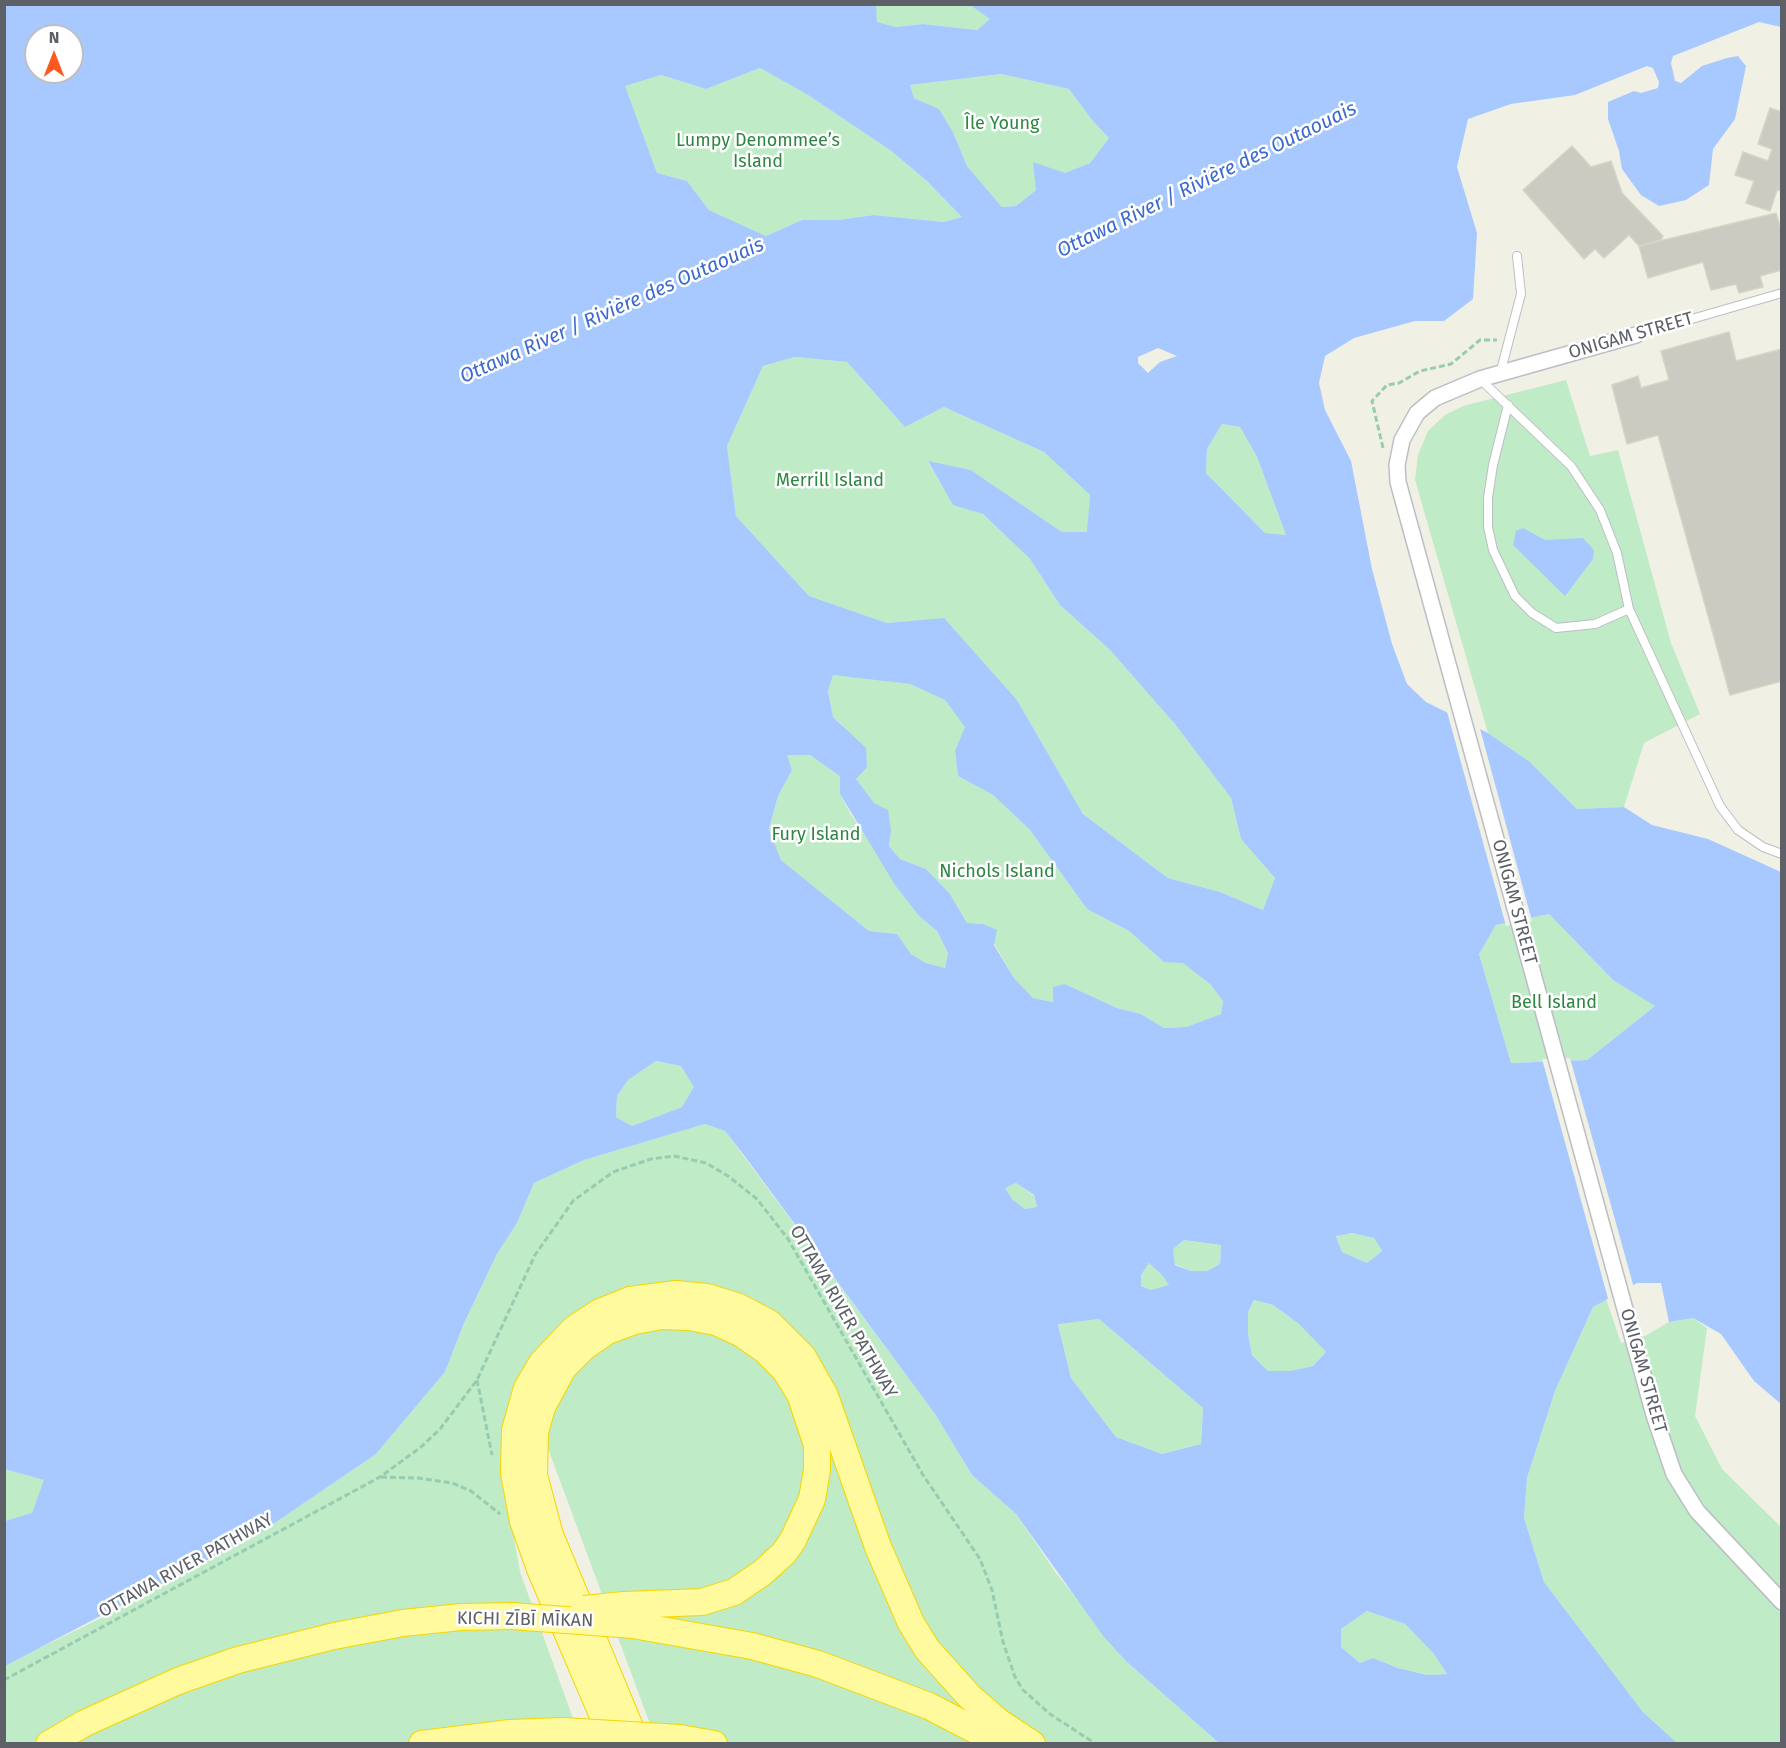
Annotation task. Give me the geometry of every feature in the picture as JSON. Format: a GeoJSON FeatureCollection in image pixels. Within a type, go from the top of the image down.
{"type":"FeatureCollection","features":[{"type":"Feature","properties":{"kind":"highway"},"geometry":{"type":"LineString","coordinates":[[615,1743],[540,1569],[523,1521],[514,1473],[515,1430],[527,1388],[551,1351],[574,1329],[600,1312],[630,1300],[676,1294],[707,1297],[740,1307],[769,1323],[803,1357],[825,1396],[878,1547],[911,1623],[927,1649],[969,1696],[999,1722],[1032,1743]]}},
{"type":"Feature","properties":{"kind":"highway"},"geometry":{"type":"LineString","coordinates":[[628,1615],[702,1602],[734,1592],[762,1573],[783,1553],[793,1540],[812,1499],[817,1470],[816,1445],[800,1394],[785,1370],[765,1350],[742,1334],[716,1322],[689,1317],[662,1316],[634,1321],[608,1331],[584,1347],[563,1368],[542,1407],[535,1432],[534,1474],[550,1535],[637,1743]]}},
{"type":"Feature","properties":{"kind":"highway","name":"KICHI ZĪBĪ MĪKAN"},"geometry":{"type":"LineString","coordinates":[[49,1743],[85,1723],[178,1681],[249,1656],[334,1636],[404,1623],[460,1617],[628,1615],[818,1664],[928,1706],[1002,1743]]}},
{"type":"Feature","properties":{"kind":"highway"},"geometry":{"type":"LineString","coordinates":[[422,1743],[510,1733],[563,1731],[680,1738],[714,1743]]}},
{"type":"Feature","properties":{"kind":"street","name":"ONIGAM STREET"},"geometry":{"type":"LineString","coordinates":[[1636,335],[1480,379],[1444,392],[1417,413],[1402,440],[1397,465],[1402,498],[1654,1415],[1678,1482],[1716,1535],[1782,1602]]}},
{"type":"Feature","properties":{"kind":"lane"},"geometry":{"type":"LineString","coordinates":[[1500,374],[1521,289],[1517,256]]}},
{"type":"Feature","properties":{"kind":"lane","name":"ONIGAM STREET"},"geometry":{"type":"LineString","coordinates":[[1636,335],[1782,293]]}},
{"type":"Feature","properties":{"kind":"lane"},"geometry":{"type":"LineString","coordinates":[[1480,379],[1571,466],[1600,510],[1617,553],[1629,609],[1720,806],[1738,830],[1763,847],[1782,854]]}},
{"type":"Feature","properties":{"kind":"lane"},"geometry":{"type":"LineString","coordinates":[[1508,405],[1493,465],[1488,498],[1488,527],[1493,550],[1515,596],[1532,613],[1556,628],[1595,624],[1629,609]]}},
{"type":"Feature","properties":{"kind":"path"},"geometry":{"type":"LineString","coordinates":[[1397,465],[1383,452],[1372,401],[1387,384],[1399,383],[1420,371],[1451,364],[1480,340],[1489,338],[1508,343]]}},
{"type":"Feature","properties":{"kind":"path","name":"OTTAWA RIVER PATHWAY"},"geometry":{"type":"LineString","coordinates":[[4,1680],[380,1477],[421,1447],[464,1399],[477,1380],[536,1255],[559,1218],[573,1201],[613,1172],[644,1161],[674,1156],[706,1164],[728,1176],[757,1199],[788,1239],[923,1475],[970,1541],[989,1580],[1003,1642],[1023,1690],[1050,1714],[1096,1743]]}},
{"type":"Feature","properties":{"kind":"path","name":"OTTAWA RIVER PATHWAY"},"geometry":{"type":"LineString","coordinates":[[380,1477],[418,1478],[452,1483],[471,1491],[506,1519]]}},
{"type":"Feature","properties":{"kind":"green space"},"geometry":{"type":"Polygon","coordinates":[[[876,5],[970,5],[991,19],[977,30],[923,24],[896,27],[876,22],[876,5]]]}},
{"type":"Feature","properties":{"kind":"green space","name":"Lumpy Denommee’s Island"},"geometry":{"type":"Polygon","coordinates":[[[760,68],[808,95],[890,150],[927,181],[963,217],[944,222],[874,215],[838,220],[802,220],[766,236],[709,210],[687,181],[657,173],[624,86],[661,75],[706,89],[760,68]]]}},
{"type":"Feature","properties":{"kind":"green space","name":"Île Young"},"geometry":{"type":"Polygon","coordinates":[[[1001,74],[1069,89],[1109,138],[1090,163],[1065,173],[1036,190],[1016,206],[1002,207],[967,166],[953,132],[939,109],[914,98],[910,85],[1001,74]]]}},
{"type":"Feature","properties":{"kind":"green space","name":"Merrill Island"},"geometry":{"type":"Polygon","coordinates":[[[795,357],[847,362],[905,427],[944,407],[1044,452],[1090,495],[1088,532],[1062,532],[971,470],[928,462],[953,504],[983,514],[1030,559],[1060,605],[1110,650],[1174,723],[1231,798],[1241,839],[1275,878],[1263,910],[1220,892],[1168,878],[1083,814],[1017,700],[944,619],[887,623],[809,596],[736,516],[727,446],[763,366],[795,357]]]}},
{"type":"Feature","properties":{"kind":"green space"},"geometry":{"type":"Polygon","coordinates":[[[1566,380],[1590,456],[1618,450],[1671,643],[1700,714],[1644,743],[1624,807],[1577,809],[1530,762],[1488,733],[1415,480],[1418,455],[1428,431],[1445,415],[1463,406],[1566,380]]]}},
{"type":"Feature","properties":{"kind":"green space"},"geometry":{"type":"Polygon","coordinates":[[[1222,424],[1240,427],[1257,457],[1286,535],[1265,533],[1206,473],[1207,449],[1222,424]]]}},
{"type":"Feature","properties":{"kind":"green space","name":"Nichols Island"},"geometry":{"type":"Polygon","coordinates":[[[833,674],[910,684],[945,700],[966,727],[955,751],[958,776],[993,795],[1030,830],[1087,909],[1129,931],[1164,962],[1183,962],[1210,984],[1223,1001],[1221,1014],[1186,1027],[1164,1028],[1141,1014],[1117,1008],[1065,984],[1053,1002],[1033,998],[1014,978],[983,924],[967,923],[950,894],[926,869],[900,859],[889,846],[891,831],[856,779],[842,725],[833,717],[828,691],[833,674]]]}},
{"type":"Feature","properties":{"kind":"green space","name":"Fury Island"},"geometry":{"type":"Polygon","coordinates":[[[786,755],[810,755],[841,776],[840,794],[850,813],[920,917],[937,931],[948,953],[945,968],[926,963],[911,954],[897,934],[869,931],[781,860],[769,829],[778,796],[792,770],[786,755]]]}},
{"type":"Feature","properties":{"kind":"green space","name":"Bell Island"},"geometry":{"type":"Polygon","coordinates":[[[1549,914],[1613,980],[1656,1005],[1587,1060],[1511,1063],[1479,954],[1496,925],[1549,914]]]}},
{"type":"Feature","properties":{"kind":"green space"},"geometry":{"type":"Polygon","coordinates":[[[656,1061],[681,1066],[695,1087],[682,1107],[632,1126],[616,1117],[617,1096],[628,1080],[656,1061]]]}},
{"type":"Feature","properties":{"kind":"green space"},"geometry":{"type":"Polygon","coordinates":[[[705,1124],[725,1131],[935,1414],[972,1475],[1016,1514],[1056,1573],[1127,1662],[1219,1743],[657,1743],[549,1451],[504,1418],[505,1487],[520,1572],[582,1743],[5,1744],[5,1665],[132,1603],[263,1531],[376,1454],[445,1372],[464,1323],[497,1254],[517,1223],[534,1183],[584,1160],[705,1124]]]}},
{"type":"Feature","properties":{"kind":"green space"},"geometry":{"type":"Polygon","coordinates":[[[1016,1183],[1034,1196],[1037,1207],[1025,1209],[1012,1199],[1004,1188],[1016,1183]]]}},
{"type":"Feature","properties":{"kind":"green space"},"geometry":{"type":"Polygon","coordinates":[[[1352,1233],[1374,1238],[1382,1251],[1367,1263],[1342,1252],[1336,1235],[1352,1233]]]}},
{"type":"Feature","properties":{"kind":"green space"},"geometry":{"type":"Polygon","coordinates":[[[1184,1240],[1221,1245],[1220,1264],[1207,1271],[1191,1271],[1175,1264],[1172,1249],[1184,1240]]]}},
{"type":"Feature","properties":{"kind":"green space"},"geometry":{"type":"Polygon","coordinates":[[[1149,1263],[1170,1285],[1151,1290],[1141,1286],[1141,1275],[1149,1263]]]}},
{"type":"Feature","properties":{"kind":"green space"},"geometry":{"type":"Polygon","coordinates":[[[1606,1299],[1621,1343],[1645,1336],[1669,1322],[1693,1318],[1707,1328],[1695,1416],[1722,1469],[1781,1527],[1781,1743],[1677,1743],[1643,1712],[1544,1582],[1524,1518],[1527,1478],[1555,1391],[1593,1307],[1606,1299]]]}},
{"type":"Feature","properties":{"kind":"green space"},"geometry":{"type":"Polygon","coordinates":[[[1254,1300],[1273,1305],[1299,1324],[1326,1352],[1313,1366],[1290,1371],[1268,1371],[1252,1355],[1248,1334],[1248,1312],[1254,1300]]]}},
{"type":"Feature","properties":{"kind":"green space"},"geometry":{"type":"Polygon","coordinates":[[[1099,1319],[1203,1408],[1201,1444],[1162,1454],[1116,1437],[1071,1378],[1058,1323],[1099,1319]]]}},
{"type":"Feature","properties":{"kind":"green space"},"geometry":{"type":"Polygon","coordinates":[[[4,1469],[45,1480],[32,1514],[5,1521],[4,1469]]]}},
{"type":"Feature","properties":{"kind":"green space"},"geometry":{"type":"Polygon","coordinates":[[[1367,1611],[1405,1624],[1434,1654],[1447,1674],[1427,1675],[1398,1668],[1373,1658],[1360,1663],[1341,1647],[1341,1629],[1367,1611]]]}},
{"type":"Feature","properties":{"kind":"water","name":"Ottawa River / Rivière des Outaouais"},"geometry":{"type":"Polygon","coordinates":[[[876,4],[877,22],[896,27],[923,24],[977,30],[990,19],[970,5],[1781,5],[1781,27],[1759,22],[1673,56],[1671,63],[1675,81],[1681,83],[1702,66],[1727,58],[1738,56],[1746,66],[1735,119],[1713,149],[1709,185],[1686,200],[1659,206],[1641,195],[1622,169],[1619,151],[1608,119],[1608,102],[1634,91],[1641,93],[1658,88],[1659,82],[1653,68],[1647,66],[1575,95],[1511,104],[1468,119],[1457,167],[1477,233],[1473,299],[1444,321],[1415,321],[1354,338],[1325,356],[1319,383],[1325,410],[1351,461],[1372,569],[1392,644],[1407,684],[1426,702],[1488,733],[1530,762],[1577,809],[1624,807],[1652,825],[1708,839],[1781,872],[1781,1404],[1754,1381],[1721,1334],[1693,1318],[1669,1322],[1661,1283],[1637,1283],[1593,1307],[1555,1391],[1527,1478],[1524,1518],[1544,1582],[1643,1712],[1677,1743],[1219,1743],[1127,1662],[1104,1637],[1016,1514],[972,1475],[935,1414],[743,1154],[725,1131],[705,1124],[584,1160],[534,1183],[517,1223],[497,1254],[464,1323],[445,1372],[376,1454],[263,1531],[5,1666],[5,1521],[32,1513],[44,1480],[4,1469],[5,5],[876,4]],[[760,68],[706,89],[661,75],[625,86],[657,173],[687,181],[709,210],[766,236],[802,220],[838,220],[874,215],[944,222],[962,217],[927,181],[890,150],[808,95],[760,68]],[[1001,74],[910,85],[914,98],[939,109],[953,132],[967,166],[1002,207],[1016,206],[1036,190],[1033,162],[1065,173],[1090,163],[1109,138],[1069,89],[1001,74]],[[1158,348],[1138,357],[1138,363],[1148,373],[1160,362],[1177,356],[1158,348]],[[795,357],[763,366],[727,446],[736,516],[809,596],[887,623],[944,618],[1017,700],[1083,814],[1168,878],[1220,892],[1263,910],[1275,878],[1241,839],[1231,798],[1174,723],[1110,650],[1060,605],[1030,559],[983,514],[953,505],[928,461],[971,470],[1062,532],[1087,532],[1090,495],[1044,452],[944,407],[905,427],[847,362],[795,357]],[[1222,424],[1207,449],[1206,473],[1265,533],[1286,535],[1257,457],[1240,427],[1222,424]],[[833,675],[828,691],[833,717],[866,748],[867,767],[856,779],[874,803],[888,810],[891,831],[889,846],[900,859],[926,869],[950,894],[967,923],[983,924],[997,930],[994,945],[1014,978],[1033,998],[1053,1002],[1053,987],[1065,984],[1117,1008],[1141,1014],[1164,1028],[1186,1027],[1221,1014],[1223,1001],[1210,984],[1183,963],[1164,962],[1129,931],[1087,909],[1030,830],[993,795],[958,776],[955,751],[965,727],[945,700],[910,684],[833,675]],[[787,755],[792,770],[778,796],[769,829],[781,860],[869,931],[897,934],[911,954],[926,963],[945,968],[948,953],[937,931],[920,917],[895,885],[840,794],[840,776],[810,755],[787,755]],[[1549,914],[1496,925],[1479,954],[1511,1063],[1587,1060],[1655,1006],[1613,980],[1549,914]],[[656,1061],[628,1080],[617,1096],[616,1117],[632,1126],[682,1107],[694,1087],[681,1066],[656,1061]],[[1016,1183],[1005,1188],[1012,1199],[1025,1209],[1037,1207],[1034,1195],[1016,1183]],[[1352,1233],[1336,1236],[1342,1252],[1367,1263],[1382,1251],[1374,1238],[1352,1233]],[[1184,1240],[1173,1249],[1175,1265],[1191,1271],[1207,1271],[1220,1264],[1221,1245],[1184,1240]],[[1149,1263],[1141,1275],[1141,1286],[1151,1290],[1169,1285],[1149,1263]],[[1254,1300],[1248,1312],[1248,1334],[1252,1355],[1268,1371],[1290,1371],[1313,1366],[1326,1352],[1299,1324],[1273,1305],[1254,1300]],[[1099,1319],[1058,1324],[1071,1378],[1116,1437],[1162,1454],[1201,1444],[1203,1408],[1099,1319]],[[1367,1611],[1341,1629],[1341,1647],[1360,1663],[1373,1658],[1398,1668],[1427,1675],[1447,1674],[1434,1654],[1405,1624],[1367,1611]]]}},
{"type":"Feature","properties":{"kind":"water"},"geometry":{"type":"Polygon","coordinates":[[[1523,528],[1545,540],[1583,538],[1594,550],[1593,559],[1565,596],[1513,545],[1516,531],[1523,528]]]}},
{"type":"Feature","properties":{"kind":"pier"},"geometry":{"type":"Polygon","coordinates":[[[1446,708],[1479,725],[1532,921],[1506,926],[1446,708]]]}},
{"type":"Feature","properties":{"kind":"pier"},"geometry":{"type":"Polygon","coordinates":[[[1570,1058],[1634,1288],[1609,1302],[1542,1059],[1570,1058]]]}},
{"type":"Feature","properties":{"kind":"building"},"geometry":{"type":"Polygon","coordinates":[[[1770,108],[1782,112],[1782,191],[1777,190],[1770,211],[1746,203],[1754,181],[1735,175],[1743,152],[1768,161],[1772,149],[1758,144],[1770,108]]]}},
{"type":"Feature","properties":{"kind":"building"},"geometry":{"type":"Polygon","coordinates":[[[1572,146],[1591,167],[1611,161],[1622,193],[1663,236],[1661,240],[1639,246],[1629,235],[1604,258],[1595,249],[1584,259],[1523,190],[1572,146]]]}},
{"type":"Feature","properties":{"kind":"building"},"geometry":{"type":"Polygon","coordinates":[[[1776,213],[1782,233],[1782,270],[1760,276],[1763,287],[1739,293],[1736,284],[1711,290],[1703,262],[1648,278],[1639,246],[1776,213]]]}},
{"type":"Feature","properties":{"kind":"building"},"geometry":{"type":"Polygon","coordinates":[[[1729,332],[1736,361],[1782,349],[1782,681],[1730,695],[1658,435],[1627,444],[1612,385],[1638,376],[1641,388],[1669,380],[1661,351],[1729,332]]]}}]}
